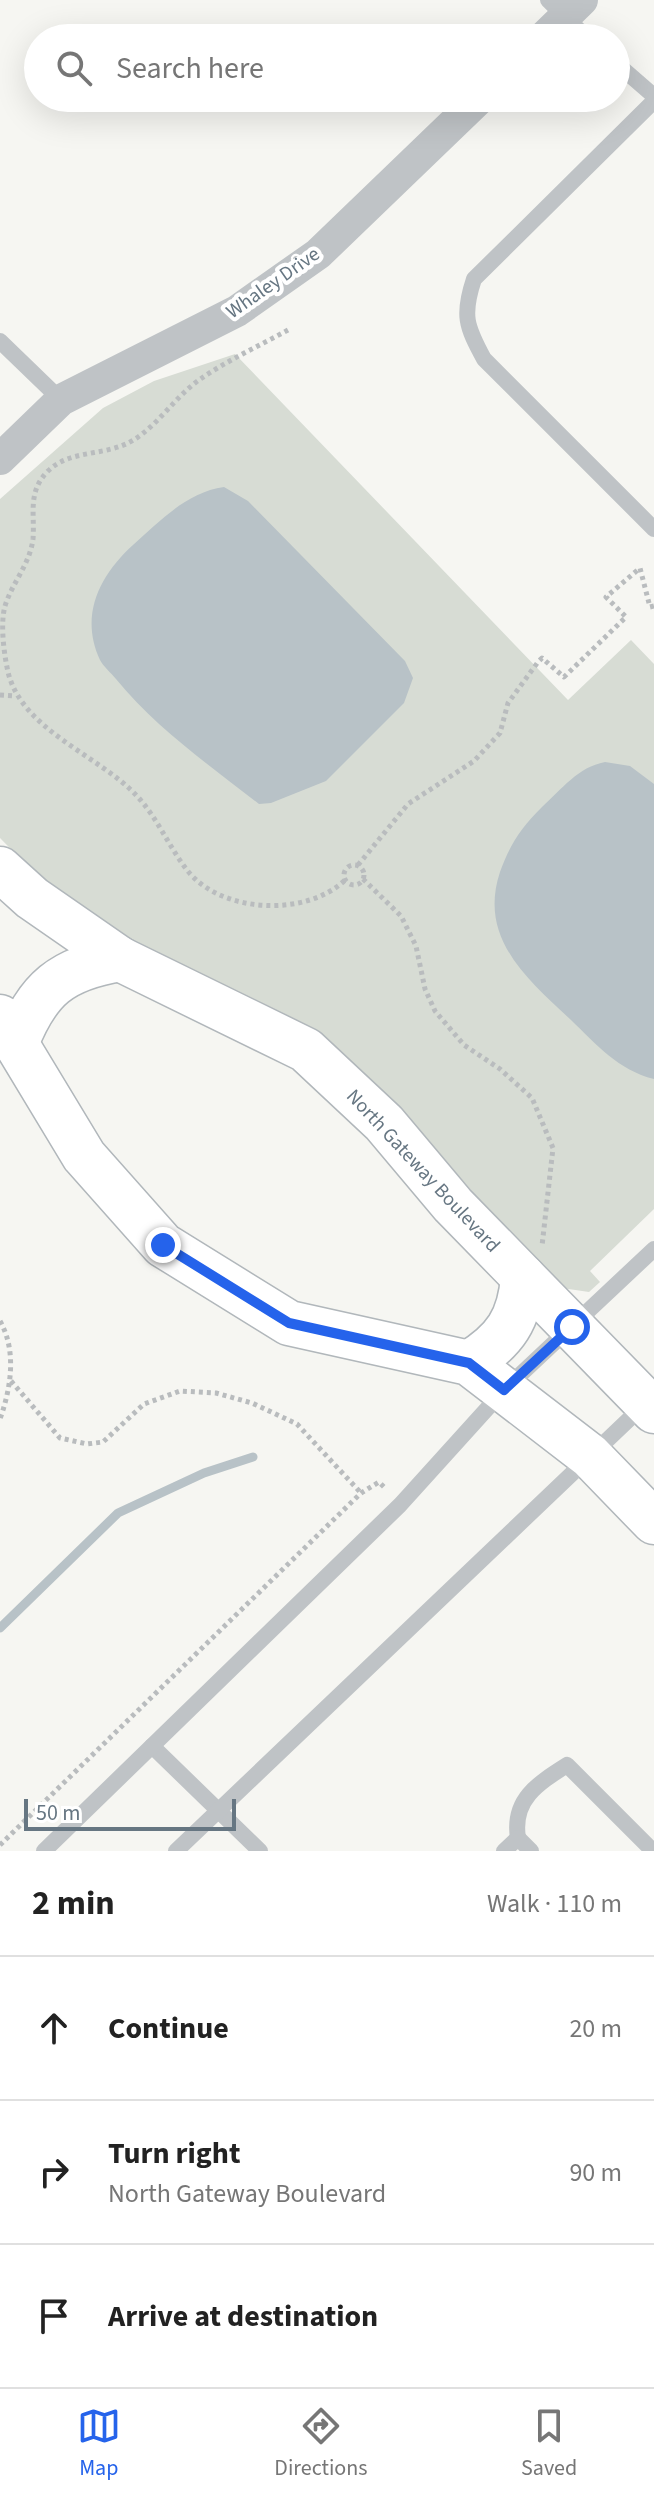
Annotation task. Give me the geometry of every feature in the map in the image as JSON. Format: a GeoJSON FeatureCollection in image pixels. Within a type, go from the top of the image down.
{"type":"FeatureCollection","features":[{"type":"Feature","properties":{"kind":"main road","name":"North Gateway Boulevard"},"geometry":{"type":"LineString","coordinates":[[0,869],[32,898],[120,959],[306,1050],[384,1123],[453,1205],[534,1264],[572,1327],[651,1403]]}},
{"type":"Feature","properties":{"kind":"main road"},"geometry":{"type":"LineString","coordinates":[[120,959],[84,965],[53,983],[8,1031],[84,1156],[163,1245],[289,1323],[469,1363],[590,1456],[654,1522]]}},
{"type":"Feature","properties":{"kind":"main road"},"geometry":{"type":"LineString","coordinates":[[469,1363],[492,1349],[511,1329],[534,1264]]}},
{"type":"Feature","properties":{"kind":"street","name":"Whaley Drive"},"geometry":{"type":"LineString","coordinates":[[0,459],[61,400],[237,311],[318,254],[465,112]]}},
{"type":"Feature","properties":{"kind":"lane"},"geometry":{"type":"LineString","coordinates":[[630,76],[654,99],[474,279],[465,308],[469,333],[484,359],[654,529]]}},
{"type":"Feature","properties":{"kind":"lane"},"geometry":{"type":"LineString","coordinates":[[0,341],[61,400]]}},
{"type":"Feature","properties":{"kind":"lane"},"geometry":{"type":"LineString","coordinates":[[44,1851],[400,1505],[504,1390],[654,1249]]}},
{"type":"Feature","properties":{"kind":"lane"},"geometry":{"type":"LineString","coordinates":[[176,1851],[590,1456],[651,1403]]}},
{"type":"Feature","properties":{"kind":"lane"},"geometry":{"type":"LineString","coordinates":[[152,1746],[260,1851]]}},
{"type":"Feature","properties":{"kind":"lane"},"geometry":{"type":"LineString","coordinates":[[531,1851],[518,1838],[515,1819],[523,1801],[544,1779],[567,1765],[653,1851]]}},
{"type":"Feature","properties":{"kind":"lane"},"geometry":{"type":"LineString","coordinates":[[504,1851],[518,1838]]}},
{"type":"Feature","properties":{"kind":"path"},"geometry":{"type":"LineString","coordinates":[[288,330],[198,381],[123,446],[66,458],[47,472],[31,500],[33,541],[5,608],[8,672],[16,696],[46,726],[137,796],[188,873],[216,893],[257,907],[328,894],[345,880]]}},
{"type":"Feature","properties":{"kind":"path"},"geometry":{"type":"LineString","coordinates":[[345,880],[345,870],[358,865],[408,804],[474,761],[500,733],[508,703],[542,658],[564,677],[626,617],[606,597],[640,568],[650,607],[654,606]]}},
{"type":"Feature","properties":{"kind":"path"},"geometry":{"type":"LineString","coordinates":[[0,695],[16,696]]}},
{"type":"Feature","properties":{"kind":"path"},"geometry":{"type":"LineString","coordinates":[[345,880],[355,885],[363,879],[364,874],[358,865]]}},
{"type":"Feature","properties":{"kind":"path"},"geometry":{"type":"LineString","coordinates":[[363,879],[401,916],[416,946],[425,989],[435,1011],[464,1045],[500,1069],[532,1098],[553,1148],[541,1242],[534,1264]]}},
{"type":"Feature","properties":{"kind":"path"},"geometry":{"type":"LineString","coordinates":[[0,1321],[7,1334],[11,1381],[0,1419]]}},
{"type":"Feature","properties":{"kind":"path"},"geometry":{"type":"LineString","coordinates":[[11,1381],[60,1438],[87,1444],[103,1442],[144,1404],[180,1391],[216,1393],[252,1403],[297,1424],[361,1493]]}},
{"type":"Feature","properties":{"kind":"path"},"geometry":{"type":"LineString","coordinates":[[0,1845],[361,1493],[379,1482],[400,1505]]}},
{"type":"Feature","properties":{"kind":"shaded area"},"geometry":{"type":"Polygon","coordinates":[[[235,354],[568,700],[631,640],[654,664],[654,1209],[590,1271],[600,1282],[589,1292],[555,1287],[398,1106],[68,907],[0,838],[0,499],[103,408],[154,381],[235,354]]]}},
{"type":"Feature","properties":{"kind":"shaded area"},"geometry":{"type":"Polygon","coordinates":[[[224,487],[248,501],[405,661],[413,678],[404,703],[326,781],[271,803],[259,804],[166,730],[103,665],[94,643],[92,627],[96,597],[121,557],[186,501],[224,487]]]}},
{"type":"Feature","properties":{"kind":"shaded area"},"geometry":{"type":"Polygon","coordinates":[[[605,762],[630,766],[654,784],[654,1079],[630,1070],[609,1056],[538,989],[511,955],[501,937],[496,917],[495,896],[500,872],[522,829],[571,780],[605,762]]]}},
{"type":"Feature","properties":{"kind":"waterway"},"geometry":{"type":"LineString","coordinates":[[0,1628],[118,1513],[204,1473],[253,1457]]}},
{"type":"Feature","properties":{"kind":"route"},"geometry":{"type":"LineString","coordinates":[[163,1245],[289,1323],[469,1363],[504,1390],[572,1327]]}}]}
